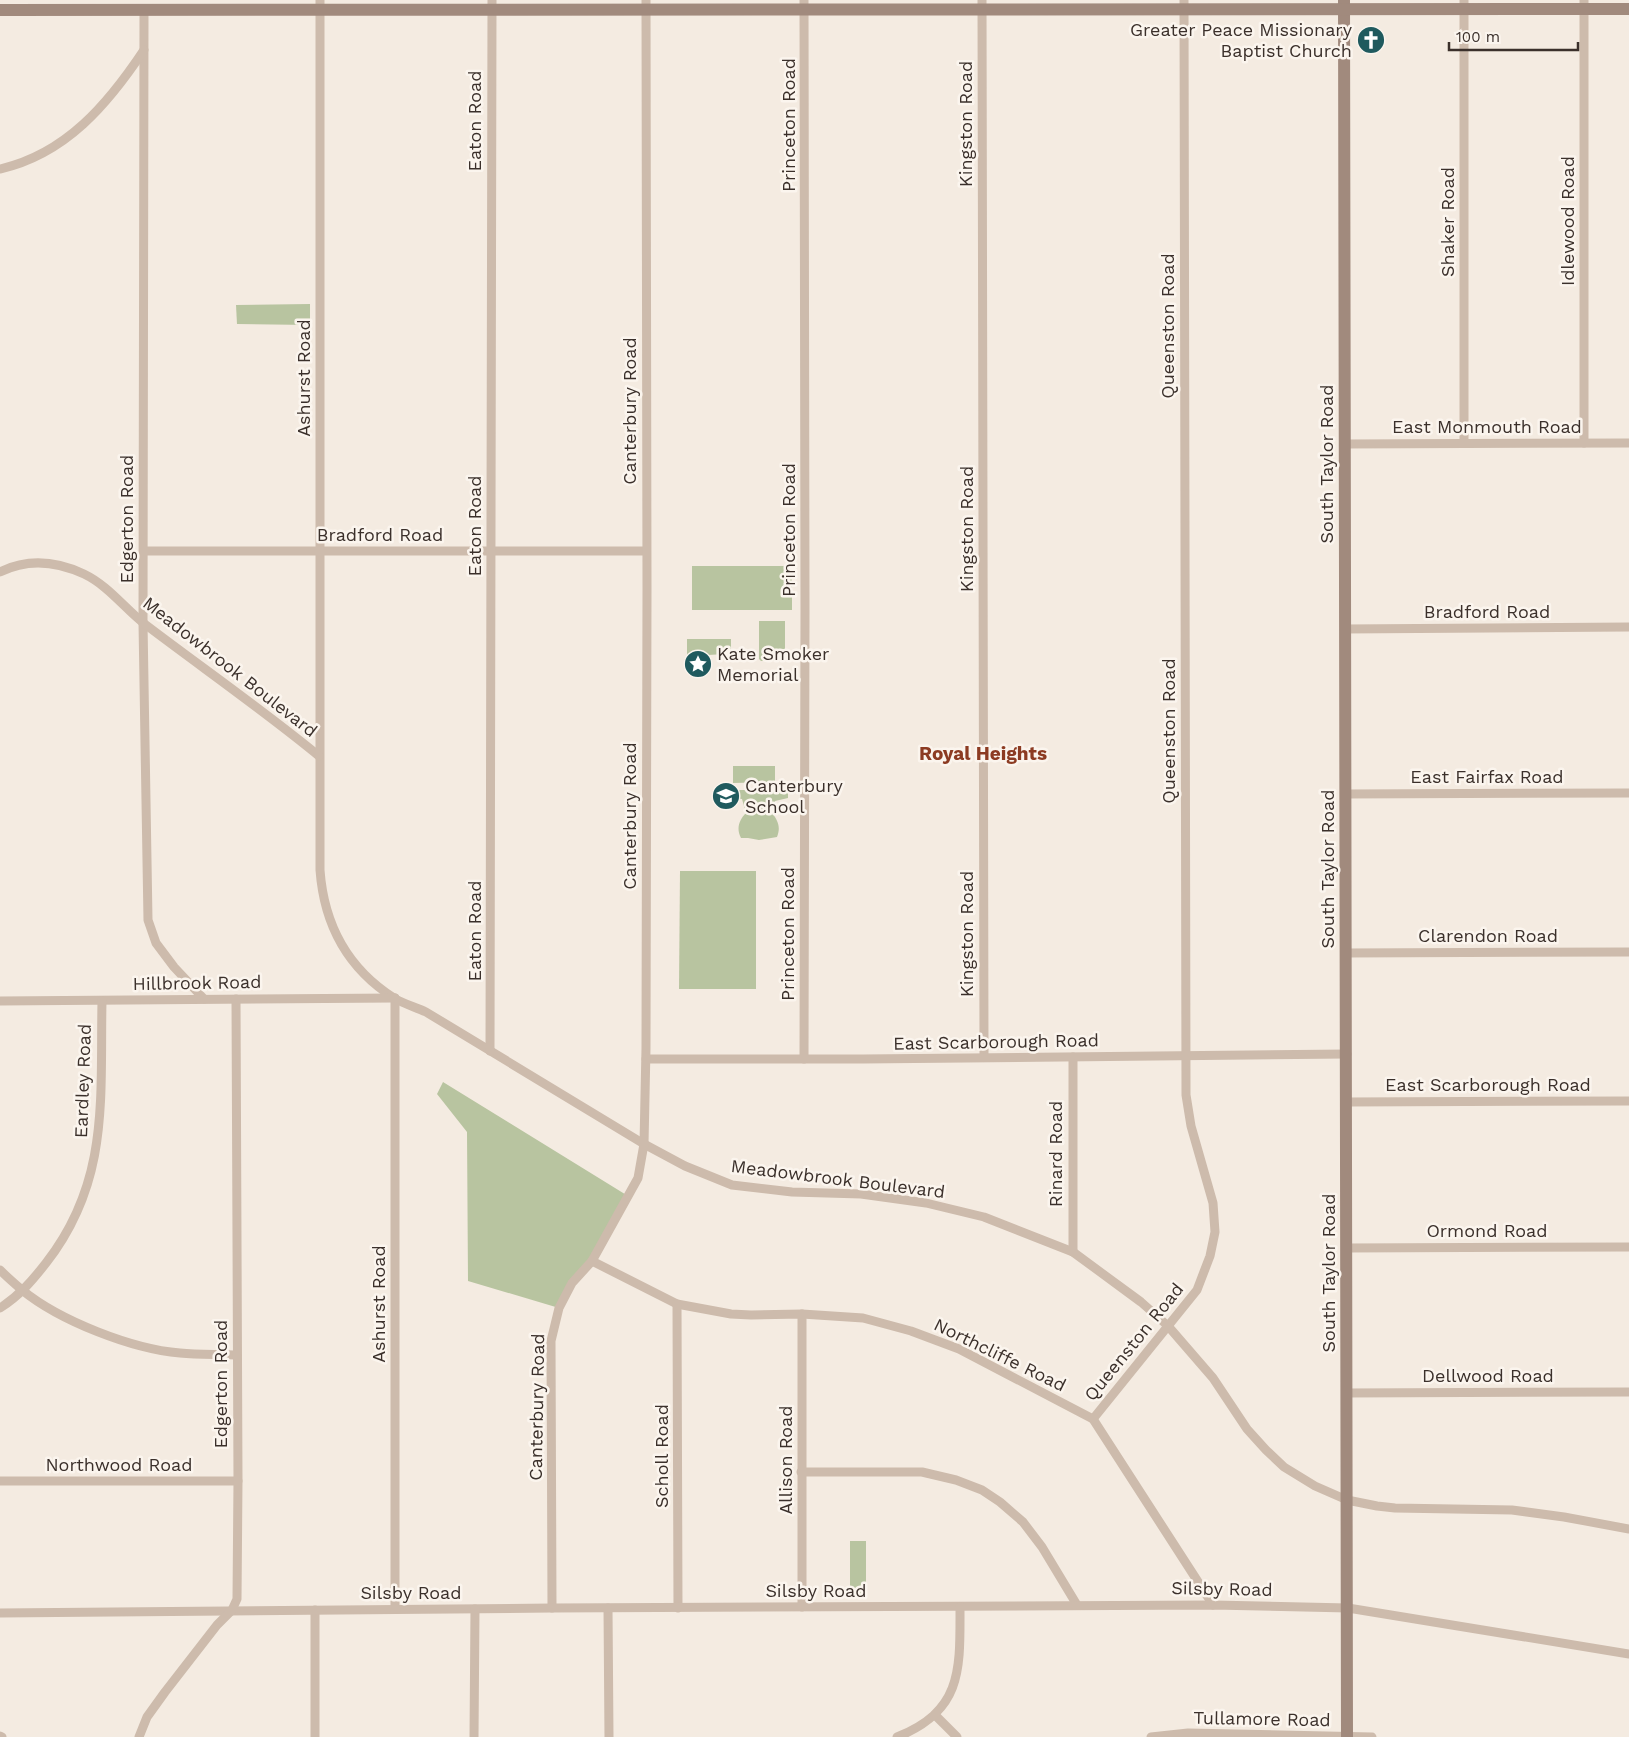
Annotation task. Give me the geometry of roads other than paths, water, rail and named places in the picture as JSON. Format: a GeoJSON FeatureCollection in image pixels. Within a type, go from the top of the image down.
{"type":"FeatureCollection","features":[{"type":"Feature","properties":{"kind":"main road"},"geometry":{"type":"LineString","coordinates":[[0,10],[144,10],[320,5],[1288,4],[1584,4],[1629,9]]}},
{"type":"Feature","properties":{"kind":"main road","name":"South Taylor Road"},"geometry":{"type":"LineString","coordinates":[[1344,4],[1347,1736]]}},
{"type":"Feature","properties":{"kind":"street","name":"Idlewood Road"},"geometry":{"type":"LineString","coordinates":[[1584,4],[1584,443]]}},
{"type":"Feature","properties":{"kind":"street","name":"Ashurst Road"},"geometry":{"type":"LineString","coordinates":[[320,5],[320,756]]}},
{"type":"Feature","properties":{"kind":"street","name":"Eaton Road"},"geometry":{"type":"LineString","coordinates":[[490,1051],[492,5]]}},
{"type":"Feature","properties":{"kind":"street","name":"Canterbury Road"},"geometry":{"type":"LineString","coordinates":[[552,1608],[551,1341],[559,1308],[572,1283],[592,1261],[638,1178],[644,1144],[646,1058],[646,5]]}},
{"type":"Feature","properties":{"kind":"street","name":"Princeton Road"},"geometry":{"type":"LineString","coordinates":[[804,5],[804,1059]]}},
{"type":"Feature","properties":{"kind":"street","name":"Kingston Road"},"geometry":{"type":"LineString","coordinates":[[982,5],[984,1057]]}},
{"type":"Feature","properties":{"kind":"street","name":"Queenston Road"},"geometry":{"type":"LineString","coordinates":[[1093,1419],[1197,1290],[1210,1256],[1214,1232],[1213,1203],[1191,1126],[1186,1095],[1184,5]]}},
{"type":"Feature","properties":{"kind":"street","name":"Shaker Road"},"geometry":{"type":"LineString","coordinates":[[1464,5],[1464,444]]}},
{"type":"Feature","properties":{"kind":"street","name":"Edgerton Road"},"geometry":{"type":"LineString","coordinates":[[144,10],[143,623],[148,920],[156,943],[174,967],[204,999]]}},
{"type":"Feature","properties":{"kind":"street"},"geometry":{"type":"LineString","coordinates":[[0,170],[42,154],[76,132],[115,92],[144,50]]}},
{"type":"Feature","properties":{"kind":"street","name":"East Monmouth Road"},"geometry":{"type":"LineString","coordinates":[[1345,444],[1629,443]]}},
{"type":"Feature","properties":{"kind":"street","name":"Bradford Road"},"geometry":{"type":"LineString","coordinates":[[144,551],[646,551]]}},
{"type":"Feature","properties":{"kind":"street","name":"Meadowbrook Boulevard"},"geometry":{"type":"LineString","coordinates":[[0,572],[32,562],[45,562],[71,569],[99,583],[143,623],[278,722],[320,756],[320,870],[324,904],[346,953],[365,975],[395,998],[426,1012],[644,1144],[685,1166],[732,1185],[792,1192],[861,1194],[926,1203],[984,1217],[1073,1252],[1141,1302],[1168,1326],[1213,1378],[1247,1429],[1284,1467],[1300,1478],[1329,1493],[1347,1500],[1377,1506],[1512,1510],[1629,1529]]}},
{"type":"Feature","properties":{"kind":"street","name":"Bradford Road"},"geometry":{"type":"LineString","coordinates":[[1345,629],[1629,627]]}},
{"type":"Feature","properties":{"kind":"street","name":"East Fairfax Road"},"geometry":{"type":"LineString","coordinates":[[1345,794],[1629,793]]}},
{"type":"Feature","properties":{"kind":"street","name":"Clarendon Road"},"geometry":{"type":"LineString","coordinates":[[1346,953],[1629,952]]}},
{"type":"Feature","properties":{"kind":"street","name":"Ashurst Road"},"geometry":{"type":"LineString","coordinates":[[395,998],[395,1609]]}},
{"type":"Feature","properties":{"kind":"street","name":"Hillbrook Road"},"geometry":{"type":"LineString","coordinates":[[0,1001],[395,998]]}},
{"type":"Feature","properties":{"kind":"street","name":"Edgerton Road"},"geometry":{"type":"LineString","coordinates":[[232,1610],[237,1599],[238,1481],[236,999]]}},
{"type":"Feature","properties":{"kind":"street","name":"Eardley Road"},"geometry":{"type":"LineString","coordinates":[[0,1308],[23,1291],[59,1247],[80,1209],[92,1169],[100,1124],[102,1001]]}},
{"type":"Feature","properties":{"kind":"street","name":"East Scarborough Road"},"geometry":{"type":"LineString","coordinates":[[646,1058],[804,1059],[1346,1054]]}},
{"type":"Feature","properties":{"kind":"street","name":"Rinard Road"},"geometry":{"type":"LineString","coordinates":[[1073,1057],[1073,1252]]}},
{"type":"Feature","properties":{"kind":"street","name":"East Scarborough Road"},"geometry":{"type":"LineString","coordinates":[[1346,1102],[1629,1101]]}},
{"type":"Feature","properties":{"kind":"street","name":"Ormond Road"},"geometry":{"type":"LineString","coordinates":[[1346,1248],[1629,1247]]}},
{"type":"Feature","properties":{"kind":"street","name":"Northcliffe Road"},"geometry":{"type":"LineString","coordinates":[[592,1261],[677,1304],[731,1314],[802,1314],[864,1318],[911,1331],[959,1349],[1093,1419],[1213,1605]]}},
{"type":"Feature","properties":{"kind":"street"},"geometry":{"type":"LineString","coordinates":[[0,1270],[23,1291],[71,1320],[134,1344],[180,1353],[237,1355]]}},
{"type":"Feature","properties":{"kind":"street","name":"Scholl Road"},"geometry":{"type":"LineString","coordinates":[[677,1304],[678,1608]]}},
{"type":"Feature","properties":{"kind":"street","name":"Allison Road"},"geometry":{"type":"LineString","coordinates":[[802,1314],[802,1606]]}},
{"type":"Feature","properties":{"kind":"street","name":"Dellwood Road"},"geometry":{"type":"LineString","coordinates":[[1346,1393],[1629,1392]]}},
{"type":"Feature","properties":{"kind":"street"},"geometry":{"type":"LineString","coordinates":[[801,1472],[922,1472],[956,1480],[982,1490],[1000,1502],[1023,1522],[1042,1548],[1077,1605]]}},
{"type":"Feature","properties":{"kind":"street","name":"Northwood Road"},"geometry":{"type":"LineString","coordinates":[[0,1481],[238,1481]]}},
{"type":"Feature","properties":{"kind":"street","name":"Silsby Road"},"geometry":{"type":"LineString","coordinates":[[0,1613],[802,1606],[1213,1605],[1348,1608],[1629,1654]]}},
{"type":"Feature","properties":{"kind":"street"},"geometry":{"type":"LineString","coordinates":[[897,1737],[925,1723],[935,1715],[946,1700],[957,1674],[960,1653],[960,1607]]}},
{"type":"Feature","properties":{"kind":"street"},"geometry":{"type":"LineString","coordinates":[[608,1608],[609,1737]]}},
{"type":"Feature","properties":{"kind":"street"},"geometry":{"type":"LineString","coordinates":[[474,1737],[475,1609]]}},
{"type":"Feature","properties":{"kind":"street"},"geometry":{"type":"LineString","coordinates":[[139,1737],[147,1717],[165,1692],[217,1625],[232,1610]]}},
{"type":"Feature","properties":{"kind":"street"},"geometry":{"type":"LineString","coordinates":[[315,1610],[315,1737]]}},
{"type":"Feature","properties":{"kind":"street"},"geometry":{"type":"LineString","coordinates":[[935,1715],[957,1737]]}},
{"type":"Feature","properties":{"kind":"street","name":"Tullamore Road"},"geometry":{"type":"LineString","coordinates":[[1151,1737],[1188,1734],[1372,1737]]}},
{"type":"Feature","properties":{"kind":"place","name":"Greater Peace Missionary Baptist Church"},"geometry":{"type":"Point","coordinates":[1371,40]}},
{"type":"Feature","properties":{"kind":"place","name":"Kate Smoker Memorial"},"geometry":{"type":"Point","coordinates":[698,664]}},
{"type":"Feature","properties":{"kind":"place","name":"Canterbury School"},"geometry":{"type":"Point","coordinates":[726,796]}},
{"type":"Feature","properties":{"kind":"district","name":"Royal Heights"},"geometry":{"type":"Point","coordinates":[983,753]}}]}
